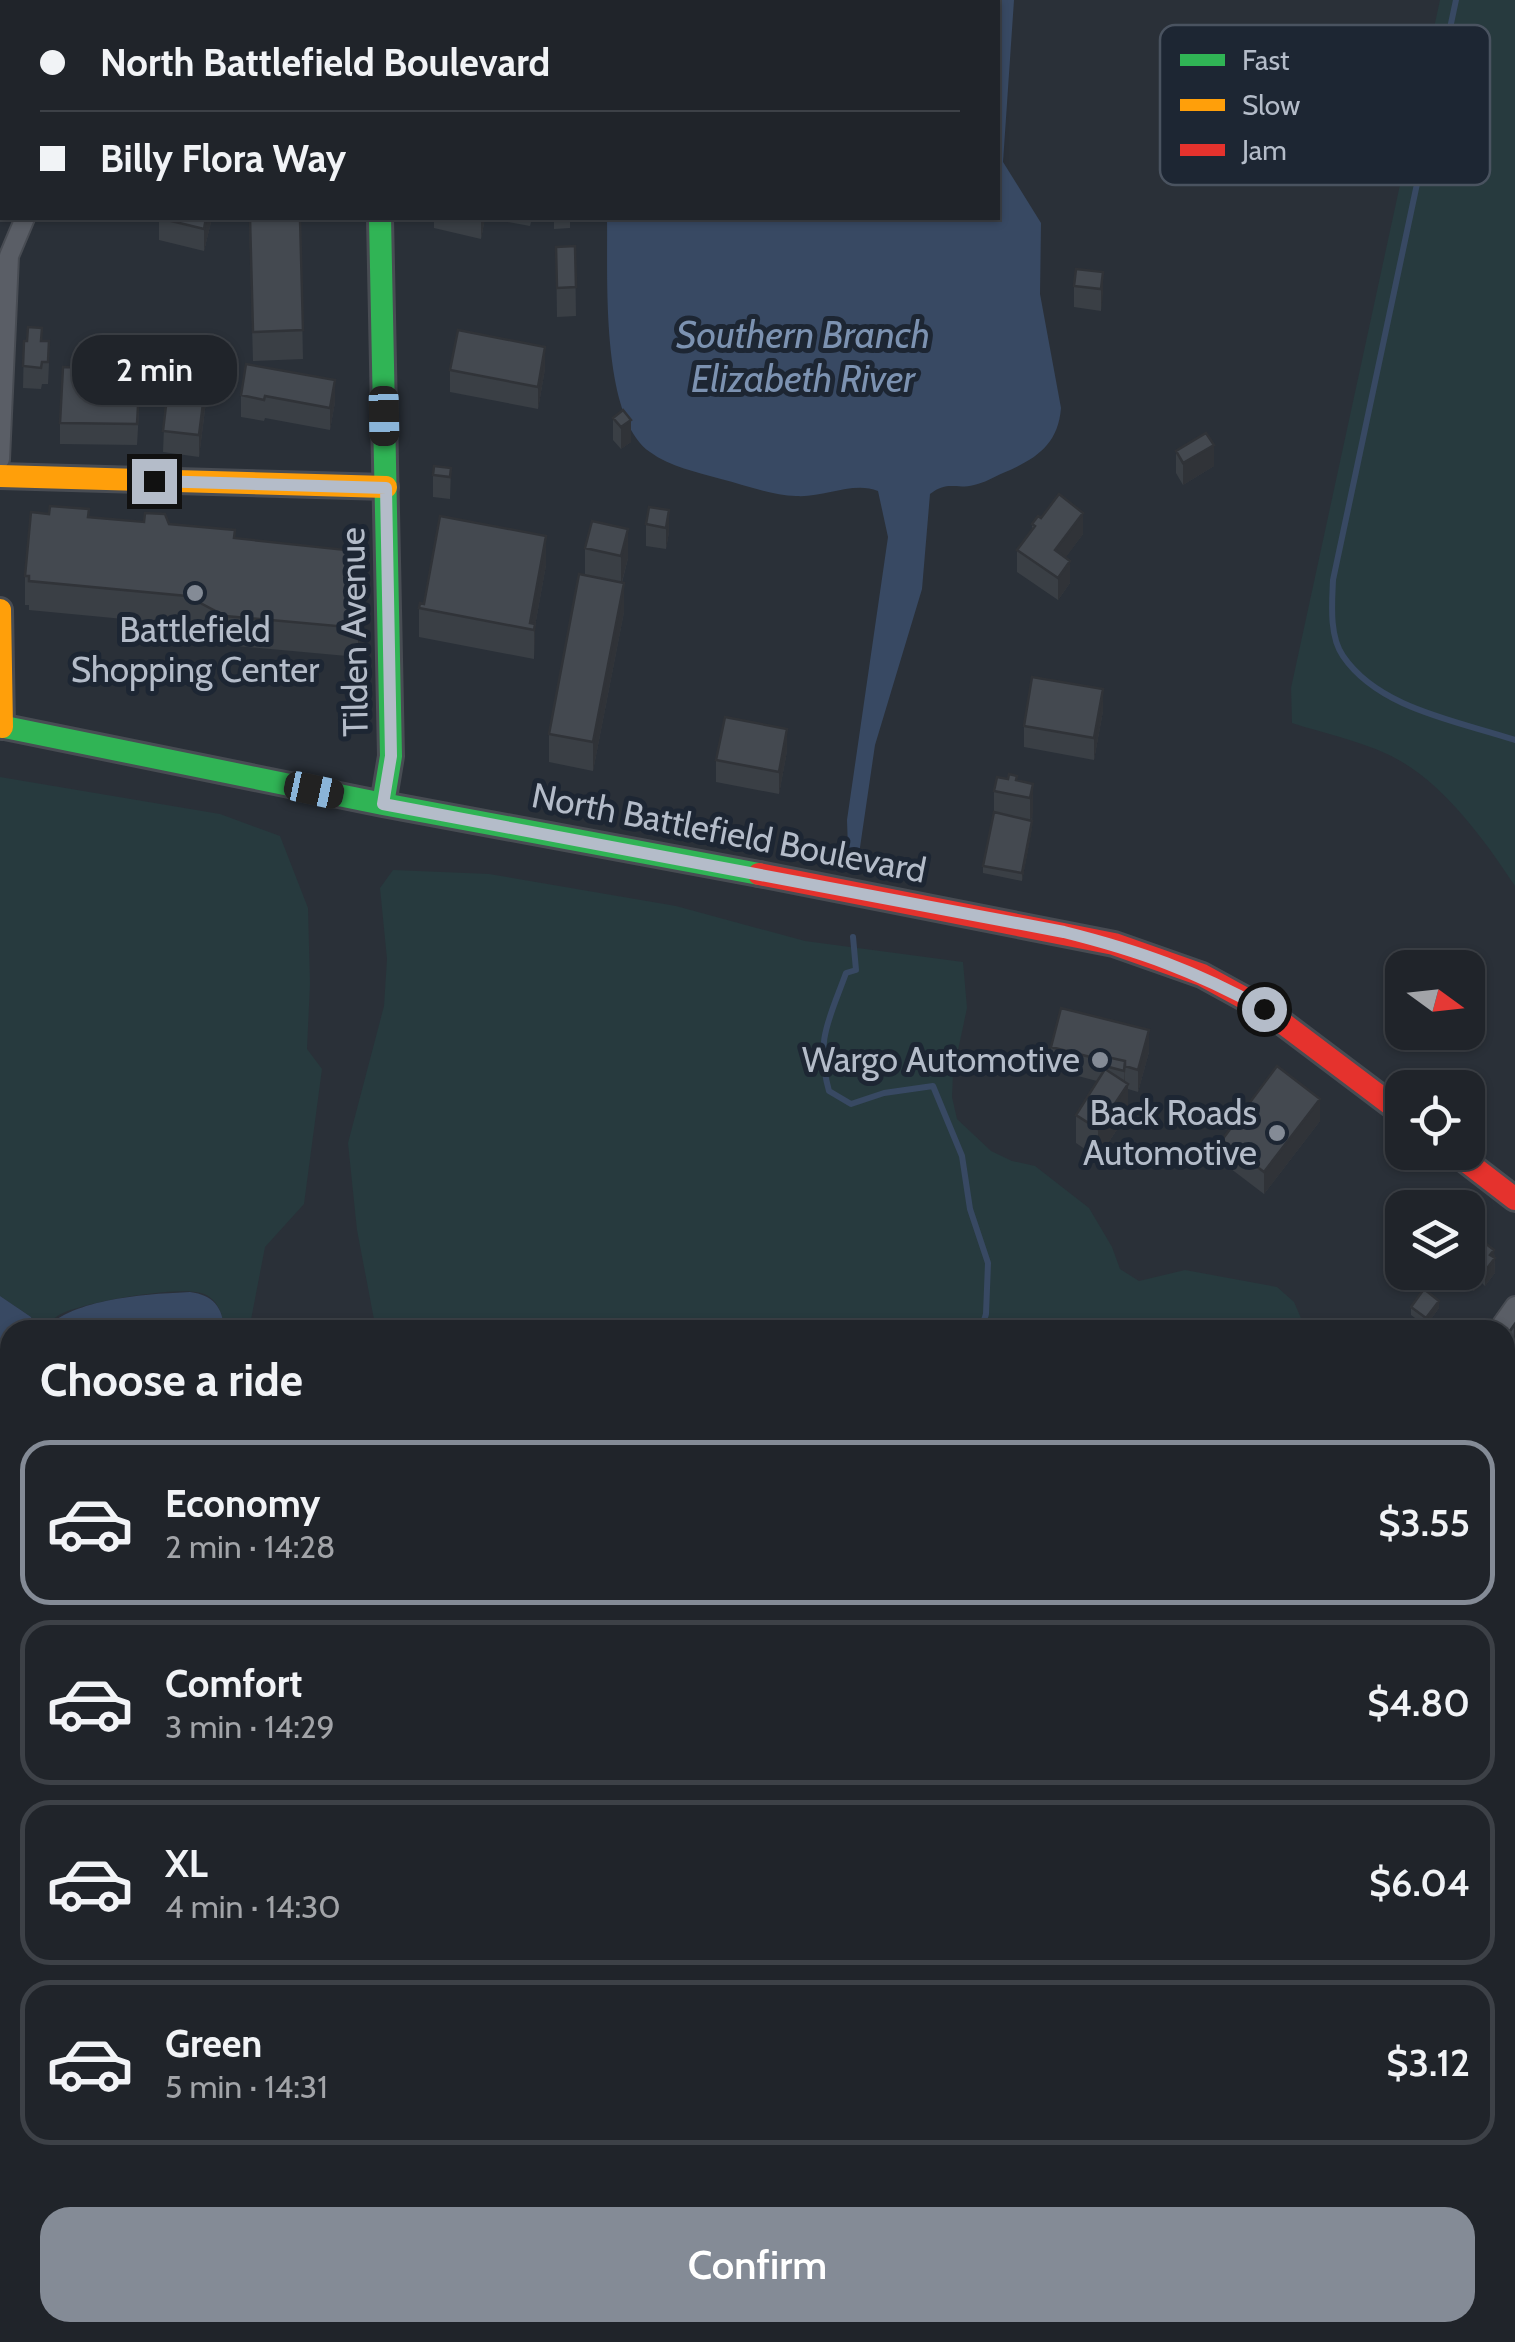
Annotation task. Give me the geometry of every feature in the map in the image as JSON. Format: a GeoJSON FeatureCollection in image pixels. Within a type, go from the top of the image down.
{"type":"FeatureCollection","features":[{"type":"Feature","properties":{"kind":"main road","name":"Tilden Avenue"},"geometry":{"type":"LineString","coordinates":[[380,220],[391,756],[383,804]]}},
{"type":"Feature","properties":{"kind":"main road"},"geometry":{"type":"LineString","coordinates":[[0,476],[386,488]]}},
{"type":"Feature","properties":{"kind":"main road"},"geometry":{"type":"LineString","coordinates":[[0,610],[1,727]]}},
{"type":"Feature","properties":{"kind":"main road","name":"North Battlefield Boulevard"},"geometry":{"type":"LineString","coordinates":[[1,727],[1114,944],[1202,975],[1264,1009],[1385,1100]]}},
{"type":"Feature","properties":{"kind":"main road"},"geometry":{"type":"LineString","coordinates":[[1477,1170],[1515,1200]]}},
{"type":"Feature","properties":{"kind":"street"},"geometry":{"type":"LineString","coordinates":[[0,459],[4,257],[24,220]]}},
{"type":"Feature","properties":{"kind":"green space"},"geometry":{"type":"Polygon","coordinates":[[[1440,0],[1515,0],[1515,886],[1475,830],[1425,778],[1376,749],[1292,723],[1291,688],[1400,185],[1490,185],[1490,25],[1435,25],[1440,0]]]}},
{"type":"Feature","properties":{"kind":"green space"},"geometry":{"type":"Polygon","coordinates":[[[0,777],[220,814],[280,836],[308,908],[307,1049],[322,1069],[304,1204],[265,1247],[251,1320],[222,1320],[212,1299],[189,1291],[131,1296],[73,1309],[53,1320],[32,1320],[0,1296],[0,777]]]}},
{"type":"Feature","properties":{"kind":"green space"},"geometry":{"type":"Polygon","coordinates":[[[393,870],[489,874],[676,906],[805,941],[963,962],[967,1008],[952,1097],[957,1119],[991,1151],[1035,1166],[1089,1208],[1120,1269],[1139,1281],[1185,1270],[1277,1287],[1294,1302],[1302,1320],[374,1320],[357,1230],[348,1143],[384,1006],[387,959],[380,888],[393,870]]]}},
{"type":"Feature","properties":{"kind":"water","name":"Southern Branch Elizabeth River"},"geometry":{"type":"Polygon","coordinates":[[[1000,0],[1014,0],[1003,162],[1041,223],[1040,294],[1061,408],[1059,421],[1050,441],[1026,462],[981,483],[942,487],[930,494],[922,589],[875,745],[858,861],[848,849],[847,820],[888,537],[878,491],[858,488],[806,496],[777,494],[684,468],[650,452],[634,434],[622,409],[608,308],[607,220],[1000,220],[1000,0]]]}},
{"type":"Feature","properties":{"kind":"water"},"geometry":{"type":"Polygon","coordinates":[[[190,1292],[205,1296],[215,1304],[223,1320],[56,1320],[92,1304],[190,1292]]]}},
{"type":"Feature","properties":{"kind":"water"},"geometry":{"type":"Polygon","coordinates":[[[0,1296],[32,1320],[0,1320],[0,1296]]]}},
{"type":"Feature","properties":{"kind":"building"},"geometry":{"type":"Polygon","coordinates":[[[167,220],[206,220],[204,229],[167,220]]]}},
{"type":"Feature","properties":{"kind":"building"},"geometry":{"type":"Polygon","coordinates":[[[250,220],[300,220],[303,330],[253,332],[250,220]]]}},
{"type":"Feature","properties":{"kind":"building"},"geometry":{"type":"Polygon","coordinates":[[[575,246],[576,287],[557,288],[556,247],[575,246]]]}},
{"type":"Feature","properties":{"kind":"building"},"geometry":{"type":"Polygon","coordinates":[[[1076,269],[1103,272],[1101,289],[1074,286],[1076,269]]]}},
{"type":"Feature","properties":{"kind":"building"},"geometry":{"type":"Polygon","coordinates":[[[28,327],[42,328],[41,341],[49,341],[48,362],[42,362],[41,368],[23,366],[28,327]]]}},
{"type":"Feature","properties":{"kind":"building"},"geometry":{"type":"Polygon","coordinates":[[[458,330],[545,347],[538,387],[450,370],[458,330]]]}},
{"type":"Feature","properties":{"kind":"building"},"geometry":{"type":"Polygon","coordinates":[[[99,356],[132,363],[127,386],[93,383],[99,356]]]}},
{"type":"Feature","properties":{"kind":"building"},"geometry":{"type":"Polygon","coordinates":[[[171,360],[208,364],[199,435],[163,431],[171,360]]]}},
{"type":"Feature","properties":{"kind":"building"},"geometry":{"type":"Polygon","coordinates":[[[246,364],[335,380],[330,408],[241,395],[246,364]]]}},
{"type":"Feature","properties":{"kind":"building"},"geometry":{"type":"Polygon","coordinates":[[[63,367],[90,368],[90,388],[139,389],[137,424],[60,423],[63,367]]]}},
{"type":"Feature","properties":{"kind":"building"},"geometry":{"type":"Polygon","coordinates":[[[623,410],[631,420],[621,427],[613,418],[623,410]]]}},
{"type":"Feature","properties":{"kind":"building"},"geometry":{"type":"Polygon","coordinates":[[[1206,433],[1214,445],[1183,463],[1176,451],[1206,433]]]}},
{"type":"Feature","properties":{"kind":"building"},"geometry":{"type":"Polygon","coordinates":[[[434,466],[451,468],[450,477],[433,475],[434,466]]]}},
{"type":"Feature","properties":{"kind":"building"},"geometry":{"type":"Polygon","coordinates":[[[1059,494],[1083,513],[1055,550],[1070,561],[1058,578],[1017,550],[1038,516],[1041,518],[1059,494]]]}},
{"type":"Feature","properties":{"kind":"building","name":"Battlefield Shopping Center"},"geometry":{"type":"Polygon","coordinates":[[[50,506],[89,509],[88,517],[144,522],[145,513],[165,514],[169,524],[235,530],[234,538],[365,552],[358,628],[225,616],[187,596],[29,581],[29,576],[25,576],[31,512],[49,514],[50,506]]]}},
{"type":"Feature","properties":{"kind":"building"},"geometry":{"type":"Polygon","coordinates":[[[649,507],[669,510],[666,528],[646,524],[649,507]]]}},
{"type":"Feature","properties":{"kind":"building"},"geometry":{"type":"Polygon","coordinates":[[[440,516],[546,536],[530,623],[535,624],[534,630],[419,608],[420,603],[424,604],[440,516]]]}},
{"type":"Feature","properties":{"kind":"building"},"geometry":{"type":"Polygon","coordinates":[[[592,521],[628,529],[621,556],[585,548],[592,521]]]}},
{"type":"Feature","properties":{"kind":"building"},"geometry":{"type":"Polygon","coordinates":[[[579,574],[624,583],[593,742],[549,734],[579,574]]]}},
{"type":"Feature","properties":{"kind":"building"},"geometry":{"type":"Polygon","coordinates":[[[1032,677],[1103,689],[1094,738],[1024,726],[1032,677]]]}},
{"type":"Feature","properties":{"kind":"building"},"geometry":{"type":"Polygon","coordinates":[[[725,717],[787,729],[779,772],[716,760],[725,717]]]}},
{"type":"Feature","properties":{"kind":"building"},"geometry":{"type":"Polygon","coordinates":[[[1009,774],[1033,784],[1030,798],[994,791],[997,777],[1008,779],[1009,774]]]}},
{"type":"Feature","properties":{"kind":"building"},"geometry":{"type":"Polygon","coordinates":[[[994,812],[1032,821],[1022,873],[983,866],[994,812]]]}},
{"type":"Feature","properties":{"kind":"building"},"geometry":{"type":"Polygon","coordinates":[[[1061,1008],[1149,1030],[1138,1070],[1125,1066],[1125,1061],[1107,1057],[1106,1061],[1051,1047],[1061,1008]]]}},
{"type":"Feature","properties":{"kind":"building"},"geometry":{"type":"Polygon","coordinates":[[[1107,1057],[1125,1061],[1124,1071],[1105,1066],[1107,1057]]]}},
{"type":"Feature","properties":{"kind":"building","name":"Back Roads Automotive"},"geometry":{"type":"Polygon","coordinates":[[[1277,1066],[1320,1099],[1264,1172],[1222,1140],[1277,1066]]]}},
{"type":"Feature","properties":{"kind":"building"},"geometry":{"type":"Polygon","coordinates":[[[1105,1069],[1128,1084],[1098,1129],[1076,1115],[1105,1069]]]}},
{"type":"Feature","properties":{"kind":"building"},"geometry":{"type":"Polygon","coordinates":[[[1485,1243],[1494,1250],[1490,1255],[1495,1258],[1485,1271],[1485,1243]]]}},
{"type":"Feature","properties":{"kind":"building"},"geometry":{"type":"Polygon","coordinates":[[[1423,1290],[1439,1301],[1426,1318],[1411,1307],[1423,1290]]]}},
{"type":"Feature","properties":{"kind":"waterway"},"geometry":{"type":"LineString","coordinates":[[1451,25],[1456,0]]}},
{"type":"Feature","properties":{"kind":"waterway"},"geometry":{"type":"LineString","coordinates":[[1417,185],[1333,580],[1335,639],[1358,674],[1398,701],[1515,740]]}},
{"type":"Feature","properties":{"kind":"waterway"},"geometry":{"type":"LineString","coordinates":[[853,937],[856,970],[846,973],[824,1044],[829,1091],[851,1104],[884,1093],[933,1086],[962,1156],[970,1209],[988,1263],[984,1320]]}},
{"type":"Feature","properties":{"kind":"traffic: fast"},"geometry":{"type":"LineString","coordinates":[[380,220],[391,756],[383,804]]}},
{"type":"Feature","properties":{"kind":"traffic: fast"},"geometry":{"type":"LineString","coordinates":[[0,726],[383,804],[759,874]]}},
{"type":"Feature","properties":{"kind":"traffic: slow"},"geometry":{"type":"LineString","coordinates":[[0,476],[386,487]]}},
{"type":"Feature","properties":{"kind":"traffic: slow"},"geometry":{"type":"LineString","coordinates":[[0,610],[2,727]]}},
{"type":"Feature","properties":{"kind":"traffic: jam"},"geometry":{"type":"LineString","coordinates":[[759,874],[1114,944],[1202,975],[1264,1009],[1385,1100]]}},
{"type":"Feature","properties":{"kind":"traffic: jam"},"geometry":{"type":"LineString","coordinates":[[1477,1170],[1515,1199]]}},
{"type":"Feature","properties":{"kind":"place","name":"Battlefield Shopping Center"},"geometry":{"type":"Point","coordinates":[195,593]}},
{"type":"Feature","properties":{"kind":"place","name":"Wargo Automotive"},"geometry":{"type":"Point","coordinates":[1100,1060]}},
{"type":"Feature","properties":{"kind":"place","name":"Back Roads Automotive"},"geometry":{"type":"Point","coordinates":[1277,1133]}},
{"type":"Feature","properties":{"kind":"route"},"geometry":{"type":"LineString","coordinates":[[154,481],[386,488],[391,756],[383,804],[1064,932],[1160,958],[1202,975],[1264,1009]]}}]}
